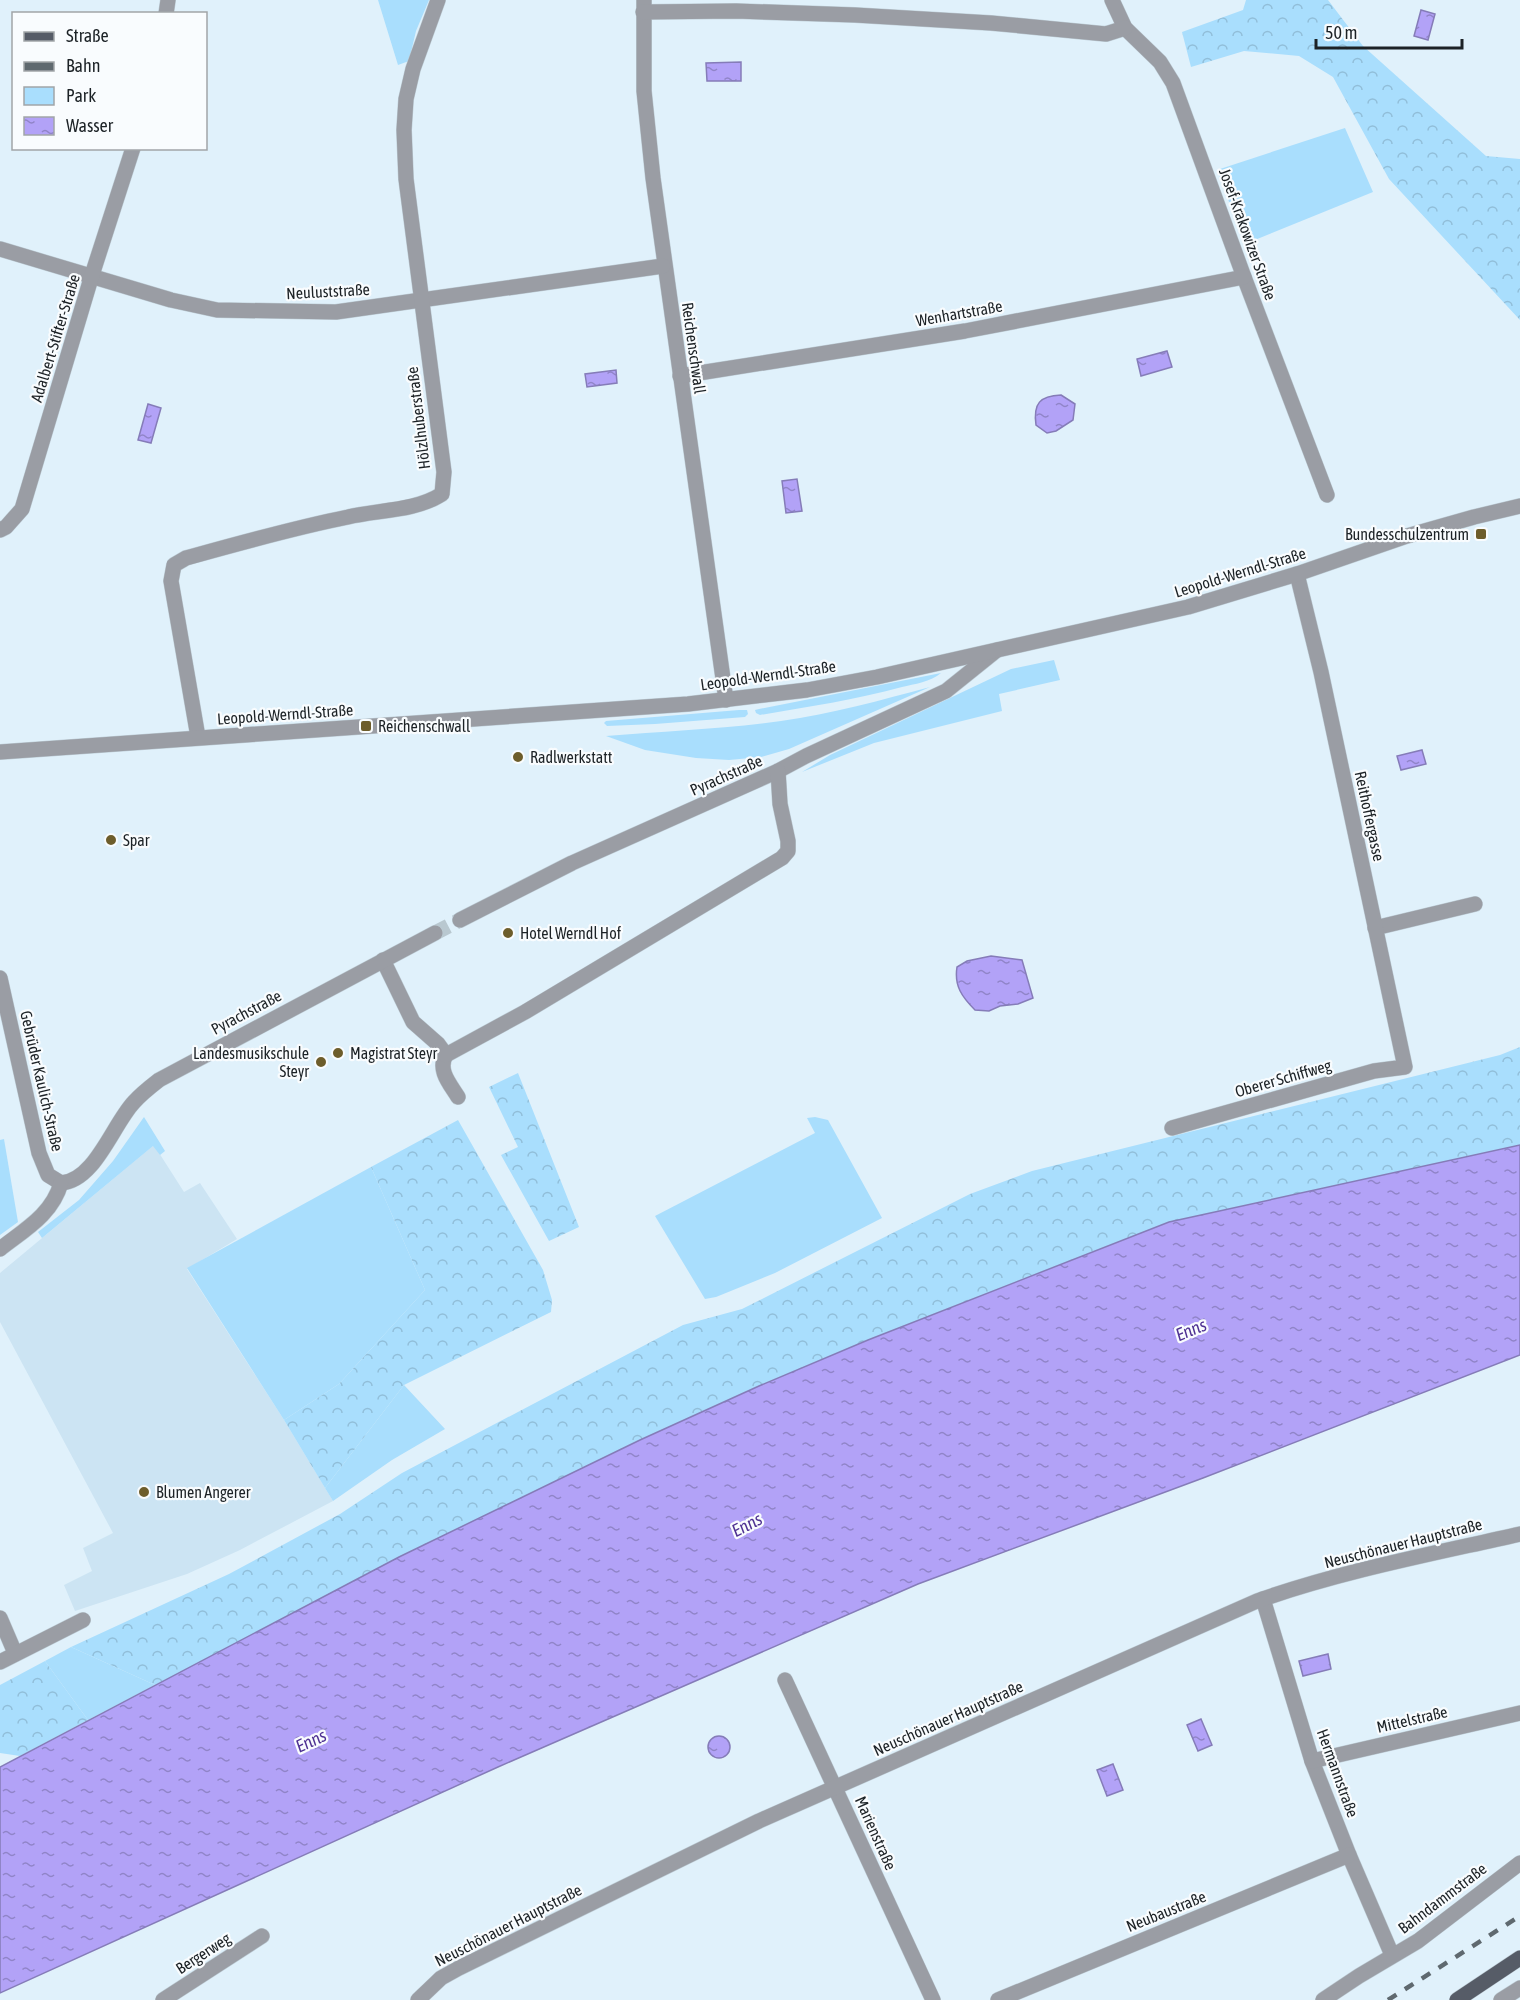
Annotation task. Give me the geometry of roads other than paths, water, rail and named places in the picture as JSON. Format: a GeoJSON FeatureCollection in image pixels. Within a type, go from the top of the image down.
{"type":"FeatureCollection","features":[{"type":"Feature","properties":{"kind":"main road"},"geometry":{"type":"LineString","coordinates":[[1457,2000],[1520,1958]]}},
{"type":"Feature","properties":{"kind":"street","name":"Hölzlhuberstraße"},"geometry":{"type":"LineString","coordinates":[[198,737],[171,581],[174,565],[186,558],[266,536],[348,517],[430,502],[442,494],[444,472],[406,179],[404,130],[406,99],[413,69],[438,0]]}},
{"type":"Feature","properties":{"kind":"street","name":"Josef-Krakowizer Straße"},"geometry":{"type":"LineString","coordinates":[[1112,0],[1125,28],[1160,62],[1173,83],[1327,495]]}},
{"type":"Feature","properties":{"kind":"street"},"geometry":{"type":"LineString","coordinates":[[644,6],[991,23],[1106,34],[1125,28]]}},
{"type":"Feature","properties":{"kind":"street","name":"Reichenschwall"},"geometry":{"type":"LineString","coordinates":[[644,6],[644,91],[663,266],[726,700]]}},
{"type":"Feature","properties":{"kind":"street","name":"Adalbert-Stifter-Straße"},"geometry":{"type":"LineString","coordinates":[[0,530],[6,527],[22,509],[132,150]]}},
{"type":"Feature","properties":{"kind":"street","name":"Neuluststraße"},"geometry":{"type":"LineString","coordinates":[[0,249],[171,300],[217,310],[336,312],[663,266]]}},
{"type":"Feature","properties":{"kind":"street","name":"Wenhartstraße"},"geometry":{"type":"LineString","coordinates":[[680,376],[965,331],[1244,277]]}},
{"type":"Feature","properties":{"kind":"street","name":"Leopold-Werndl-Straße"},"geometry":{"type":"LineString","coordinates":[[0,752],[726,700],[807,690],[1188,607],[1297,574],[1407,536],[1520,506]]}},
{"type":"Feature","properties":{"kind":"street","name":"Reithoffergasse"},"geometry":{"type":"LineString","coordinates":[[1297,574],[1321,672],[1405,1067]]}},
{"type":"Feature","properties":{"kind":"street","name":"Pyrachstraße"},"geometry":{"type":"LineString","coordinates":[[460,920],[572,863],[778,771],[946,691],[997,650]]}},
{"type":"Feature","properties":{"kind":"street"},"geometry":{"type":"LineString","coordinates":[[458,1097],[442,1070],[442,1062],[446,1055],[454,1049],[525,1012],[782,858],[788,851],[788,841],[780,804],[778,771]]}},
{"type":"Feature","properties":{"kind":"street"},"geometry":{"type":"LineString","coordinates":[[1375,928],[1474,904]]}},
{"type":"Feature","properties":{"kind":"street","name":"Pyrachstraße"},"geometry":{"type":"LineString","coordinates":[[61,1183],[69,1183],[84,1173],[133,1102],[159,1080],[435,933]]}},
{"type":"Feature","properties":{"kind":"street"},"geometry":{"type":"LineString","coordinates":[[383,960],[413,1022],[438,1044],[446,1055]]}},
{"type":"Feature","properties":{"kind":"street","name":"Gebrüder Kaulich-Straße"},"geometry":{"type":"LineString","coordinates":[[0,978],[39,1153],[48,1175],[61,1183]]}},
{"type":"Feature","properties":{"kind":"street","name":"Oberer Schiffweg"},"geometry":{"type":"LineString","coordinates":[[1172,1128],[1374,1071],[1405,1067]]}},
{"type":"Feature","properties":{"kind":"street"},"geometry":{"type":"LineString","coordinates":[[0,1249],[46,1213],[53,1204],[61,1183]]}},
{"type":"Feature","properties":{"kind":"street","name":"Neuschönauer Hauptstraße"},"geometry":{"type":"LineString","coordinates":[[418,2000],[441,1978],[469,1963],[712,1843],[1263,1599],[1335,1578],[1520,1533]]}},
{"type":"Feature","properties":{"kind":"street","name":"Hermannstraße"},"geometry":{"type":"LineString","coordinates":[[1263,1599],[1312,1761],[1392,1955]]}},
{"type":"Feature","properties":{"kind":"street"},"geometry":{"type":"LineString","coordinates":[[0,1618],[15,1653]]}},
{"type":"Feature","properties":{"kind":"street"},"geometry":{"type":"LineString","coordinates":[[0,1662],[83,1620]]}},
{"type":"Feature","properties":{"kind":"street","name":"Marienstraße"},"geometry":{"type":"LineString","coordinates":[[785,1680],[933,2000]]}},
{"type":"Feature","properties":{"kind":"street","name":"Mittelstraße"},"geometry":{"type":"LineString","coordinates":[[1312,1761],[1520,1713]]}},
{"type":"Feature","properties":{"kind":"street","name":"Neubaustraße"},"geometry":{"type":"LineString","coordinates":[[998,2000],[1349,1855]]}},
{"type":"Feature","properties":{"kind":"street","name":"Bahndammstraße"},"geometry":{"type":"LineString","coordinates":[[1323,2000],[1392,1955],[1418,1941],[1520,1863]]}},
{"type":"Feature","properties":{"kind":"street","name":"Bergerweg"},"geometry":{"type":"LineString","coordinates":[[164,2000],[262,1936]]}},
{"type":"Feature","properties":{"kind":"street"},"geometry":{"type":"LineString","coordinates":[[1502,2000],[1520,1988]]}},
{"type":"Feature","properties":{"kind":"water"},"geometry":{"type":"Polygon","coordinates":[[[1421,10],[1435,14],[1428,40],[1414,36],[1421,10]]]}},
{"type":"Feature","properties":{"kind":"water"},"geometry":{"type":"Polygon","coordinates":[[[741,62],[741,81],[707,81],[706,63],[741,62]]]}},
{"type":"Feature","properties":{"kind":"water"},"geometry":{"type":"Polygon","coordinates":[[[1167,351],[1172,367],[1141,376],[1137,359],[1167,351]]]}},
{"type":"Feature","properties":{"kind":"water"},"geometry":{"type":"Polygon","coordinates":[[[616,370],[617,383],[587,387],[585,374],[616,370]]]}},
{"type":"Feature","properties":{"kind":"water"},"geometry":{"type":"Polygon","coordinates":[[[1061,395],[1075,404],[1073,420],[1056,431],[1047,433],[1036,425],[1037,406],[1043,399],[1061,395]]]}},
{"type":"Feature","properties":{"kind":"water"},"geometry":{"type":"Polygon","coordinates":[[[148,404],[161,408],[151,443],[138,440],[148,404]]]}},
{"type":"Feature","properties":{"kind":"water"},"geometry":{"type":"Polygon","coordinates":[[[797,479],[802,511],[786,513],[782,481],[797,479]]]}},
{"type":"Feature","properties":{"kind":"water"},"geometry":{"type":"Polygon","coordinates":[[[1422,750],[1426,764],[1401,770],[1397,756],[1422,750]]]}},
{"type":"Feature","properties":{"kind":"water"},"geometry":{"type":"Polygon","coordinates":[[[991,956],[1022,960],[1033,998],[989,1011],[975,1010],[960,991],[956,974],[957,967],[967,961],[991,956]]]}},
{"type":"Feature","properties":{"kind":"water","name":"Enns"},"geometry":{"type":"Polygon","coordinates":[[[1520,1145],[1520,1355],[1203,1478],[918,1584],[498,1767],[0,1993],[0,1767],[399,1557],[640,1440],[868,1340],[1169,1222],[1520,1145]]]}},
{"type":"Feature","properties":{"kind":"water"},"geometry":{"type":"Polygon","coordinates":[[[1328,1654],[1331,1669],[1303,1676],[1299,1661],[1328,1654]]]}},
{"type":"Feature","properties":{"kind":"water"},"geometry":{"type":"Polygon","coordinates":[[[1201,1719],[1212,1745],[1198,1751],[1187,1725],[1201,1719]]]}},
{"type":"Feature","properties":{"kind":"water"},"geometry":{"type":"Polygon","coordinates":[[[715,1736],[723,1736],[730,1743],[730,1751],[723,1758],[715,1758],[708,1751],[708,1743],[715,1736]]]}},
{"type":"Feature","properties":{"kind":"water"},"geometry":{"type":"Polygon","coordinates":[[[1113,1764],[1123,1790],[1107,1796],[1097,1770],[1113,1764]]]}},
{"type":"Feature","properties":{"kind":"tunnel"},"geometry":{"type":"LineString","coordinates":[[435,933],[460,920]]}},
{"type":"Feature","properties":{"kind":"railway"},"geometry":{"type":"LineString","coordinates":[[1388,2000],[1520,1916]]}},
{"type":"Feature","properties":{"kind":"place","name":"Bundesschulzentrum"},"geometry":{"type":"Point","coordinates":[1481,534]}},
{"type":"Feature","properties":{"kind":"place","name":"Reichenschwall"},"geometry":{"type":"Point","coordinates":[366,726]}},
{"type":"Feature","properties":{"kind":"place","name":"Radlwerkstatt"},"geometry":{"type":"Point","coordinates":[518,757]}},
{"type":"Feature","properties":{"kind":"place","name":"Spar"},"geometry":{"type":"Point","coordinates":[111,840]}},
{"type":"Feature","properties":{"kind":"place","name":"Hotel Werndl Hof"},"geometry":{"type":"Point","coordinates":[508,933]}},
{"type":"Feature","properties":{"kind":"place","name":"Magistrat Steyr"},"geometry":{"type":"Point","coordinates":[338,1053]}},
{"type":"Feature","properties":{"kind":"place","name":"Landesmusikschule Steyr"},"geometry":{"type":"Point","coordinates":[321,1062]}},
{"type":"Feature","properties":{"kind":"place","name":"Blumen Angerer"},"geometry":{"type":"Point","coordinates":[144,1492]}}]}
